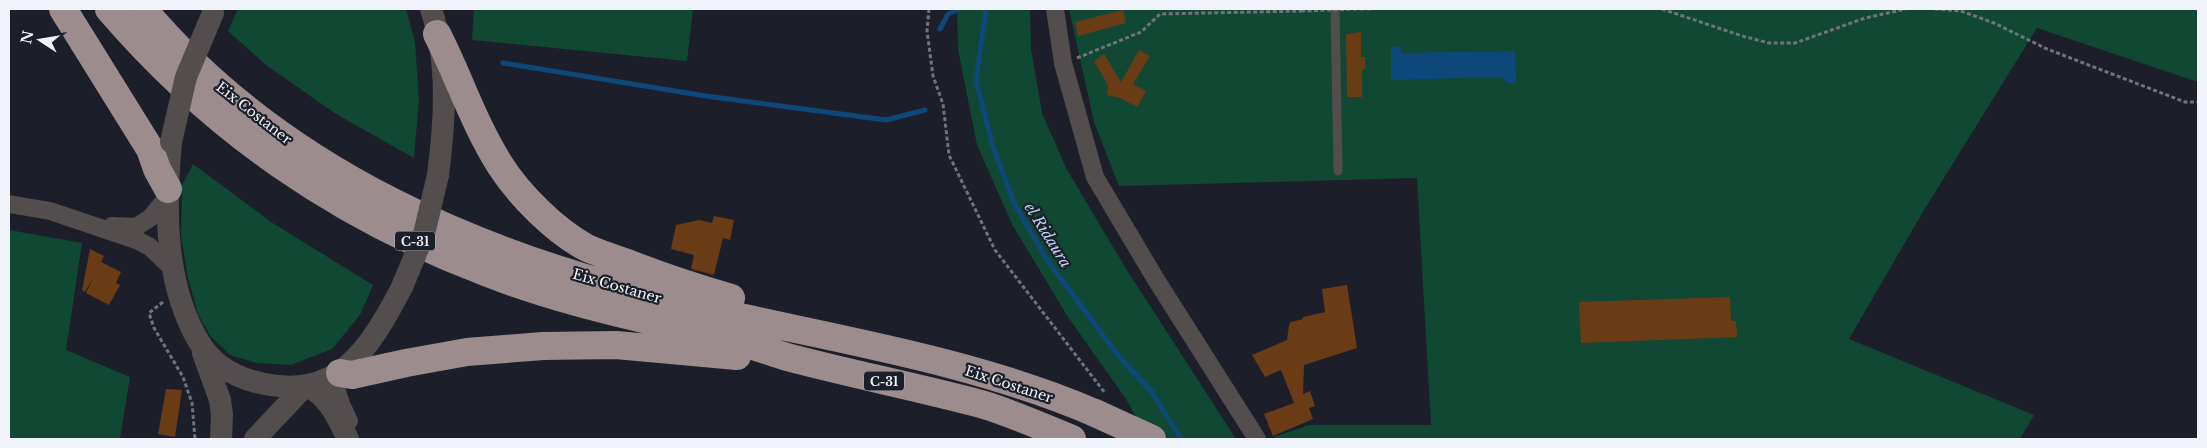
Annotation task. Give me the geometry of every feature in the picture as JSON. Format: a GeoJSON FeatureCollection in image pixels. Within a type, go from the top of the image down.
{"type":"FeatureCollection","features":[{"type":"Feature","properties":{"kind":"highway"},"geometry":{"type":"LineString","coordinates":[[63,9],[150,149],[167,194]]}},
{"type":"Feature","properties":{"kind":"highway","name":"Eix Costaner"},"geometry":{"type":"LineString","coordinates":[[109,9],[136,40],[193,97],[223,122],[322,193],[376,223],[486,273],[606,310],[983,405],[1072,439]]}},
{"type":"Feature","properties":{"kind":"highway","name":"Eix Costaner"},"geometry":{"type":"LineString","coordinates":[[143,9],[158,27],[210,78],[272,129],[387,200],[446,229],[530,261],[645,295],[821,333],[980,372],[1103,406],[1152,439]]}},
{"type":"Feature","properties":{"kind":"highway"},"geometry":{"type":"LineString","coordinates":[[434,22],[471,110],[500,165],[526,199],[562,230],[587,247],[609,256],[673,281],[748,303],[821,333]]}},
{"type":"Feature","properties":{"kind":"highway"},"geometry":{"type":"LineString","coordinates":[[336,375],[352,375],[467,352],[544,346],[616,345],[726,356],[784,356]]}},
{"type":"Feature","properties":{"kind":"street"},"geometry":{"type":"LineString","coordinates":[[1055,9],[1062,63],[1096,178],[1160,286],[1257,439]]}},
{"type":"Feature","properties":{"kind":"street"},"geometry":{"type":"LineString","coordinates":[[214,11],[186,77],[170,142],[167,194],[176,280],[220,400],[222,415],[221,439]]}},
{"type":"Feature","properties":{"kind":"street"},"geometry":{"type":"LineString","coordinates":[[200,343],[216,363],[228,372],[247,380],[268,385],[305,386],[336,375],[373,336],[402,287],[424,234],[438,175],[445,100],[434,22]]}},
{"type":"Feature","properties":{"kind":"street"},"geometry":{"type":"LineString","coordinates":[[101,226],[136,227],[150,218],[167,194]]}},
{"type":"Feature","properties":{"kind":"street"},"geometry":{"type":"LineString","coordinates":[[9,204],[50,211],[101,226],[139,241],[150,247],[176,280]]}},
{"type":"Feature","properties":{"kind":"street"},"geometry":{"type":"LineString","coordinates":[[336,375],[341,404],[358,439]]}},
{"type":"Feature","properties":{"kind":"street"},"geometry":{"type":"LineString","coordinates":[[255,439],[305,386]]}},
{"type":"Feature","properties":{"kind":"street"},"geometry":{"type":"LineString","coordinates":[[305,386],[320,393],[331,406],[348,439]]}},
{"type":"Feature","properties":{"kind":"lane"},"geometry":{"type":"LineString","coordinates":[[1335,9],[1338,171]]}},
{"type":"Feature","properties":{"kind":"path"},"geometry":{"type":"LineString","coordinates":[[929,9],[928,40],[933,76],[943,104],[949,155],[995,250],[1103,406]]}},
{"type":"Feature","properties":{"kind":"path"},"geometry":{"type":"LineString","coordinates":[[1062,63],[1101,50],[1141,32],[1160,14],[1372,9]]}},
{"type":"Feature","properties":{"kind":"path"},"geometry":{"type":"LineString","coordinates":[[1662,9],[1742,36],[1769,43],[1795,43],[1865,18],[1906,9]]}},
{"type":"Feature","properties":{"kind":"path"},"geometry":{"type":"LineString","coordinates":[[1935,9],[1961,11],[1994,23],[2047,49],[2185,102],[2198,102]]}},
{"type":"Feature","properties":{"kind":"path"},"geometry":{"type":"LineString","coordinates":[[176,280],[149,313],[154,328],[183,377],[192,404],[196,439]]}},
{"type":"Feature","properties":{"kind":"green space"},"geometry":{"type":"Polygon","coordinates":[[[238,9],[406,9],[415,42],[419,100],[414,158],[336,114],[266,65],[228,31],[238,9]]]}},
{"type":"Feature","properties":{"kind":"green space"},"geometry":{"type":"Polygon","coordinates":[[[474,9],[693,9],[687,61],[472,40],[474,9]]]}},
{"type":"Feature","properties":{"kind":"green space"},"geometry":{"type":"Polygon","coordinates":[[[957,9],[1030,9],[1031,49],[1042,113],[1066,168],[1125,267],[1236,439],[1148,439],[1126,399],[1068,317],[1013,226],[977,145],[958,49],[957,9]]]}},
{"type":"Feature","properties":{"kind":"green space"},"geometry":{"type":"Polygon","coordinates":[[[1069,9],[2197,9],[2198,82],[2037,28],[1921,215],[1849,339],[2034,415],[2020,439],[1276,439],[1274,437],[1309,425],[1431,425],[1417,178],[1119,186],[1094,122],[1069,9]]]}},
{"type":"Feature","properties":{"kind":"green space"},"geometry":{"type":"Polygon","coordinates":[[[193,164],[271,222],[373,285],[360,315],[332,349],[291,365],[257,363],[230,355],[210,336],[198,314],[188,278],[181,236],[182,185],[193,164]]]}},
{"type":"Feature","properties":{"kind":"green space"},"geometry":{"type":"Polygon","coordinates":[[[9,230],[82,243],[66,350],[130,377],[120,439],[9,439],[9,230]]]}},
{"type":"Feature","properties":{"kind":"water"},"geometry":{"type":"Polygon","coordinates":[[[1400,46],[1402,53],[1515,51],[1516,83],[1506,83],[1504,77],[1391,80],[1391,47],[1400,46]]]}},
{"type":"Feature","properties":{"kind":"building"},"geometry":{"type":"Polygon","coordinates":[[[1123,10],[1126,23],[1078,36],[1075,22],[1123,10]]]}},
{"type":"Feature","properties":{"kind":"building"},"geometry":{"type":"Polygon","coordinates":[[[1361,32],[1361,57],[1365,57],[1365,69],[1362,70],[1362,97],[1347,97],[1346,34],[1361,32]]]}},
{"type":"Feature","properties":{"kind":"building"},"geometry":{"type":"Polygon","coordinates":[[[1139,50],[1150,56],[1133,84],[1146,91],[1137,107],[1120,98],[1107,95],[1108,85],[1094,61],[1104,54],[1121,82],[1139,50]]]}},
{"type":"Feature","properties":{"kind":"building"},"geometry":{"type":"Polygon","coordinates":[[[714,216],[734,220],[730,240],[723,238],[714,275],[691,269],[694,255],[671,249],[676,225],[699,220],[712,223],[714,216]]]}},
{"type":"Feature","properties":{"kind":"building"},"geometry":{"type":"Polygon","coordinates":[[[90,249],[104,256],[101,262],[121,272],[116,283],[120,285],[109,305],[86,293],[93,278],[85,292],[82,290],[90,249]]]}},
{"type":"Feature","properties":{"kind":"building"},"geometry":{"type":"Polygon","coordinates":[[[1347,285],[1357,348],[1304,365],[1303,394],[1310,391],[1315,406],[1309,408],[1313,419],[1273,436],[1264,414],[1294,403],[1281,370],[1265,377],[1252,355],[1287,340],[1291,322],[1325,312],[1322,289],[1347,285]]]}},
{"type":"Feature","properties":{"kind":"building"},"geometry":{"type":"Polygon","coordinates":[[[1730,297],[1731,321],[1736,321],[1737,337],[1581,343],[1579,302],[1730,297]]]}},
{"type":"Feature","properties":{"kind":"building"},"geometry":{"type":"Polygon","coordinates":[[[166,389],[182,390],[175,437],[158,434],[166,389]]]}},
{"type":"Feature","properties":{"kind":"waterway"},"geometry":{"type":"LineString","coordinates":[[940,29],[948,14],[959,9]]}},
{"type":"Feature","properties":{"kind":"waterway","name":"el Ridaura"},"geometry":{"type":"LineString","coordinates":[[986,9],[976,81],[993,147],[1014,203],[1047,260],[1120,358],[1152,392],[1181,439]]}},
{"type":"Feature","properties":{"kind":"waterway"},"geometry":{"type":"LineString","coordinates":[[503,63],[706,96],[886,120],[925,110]]}}]}
